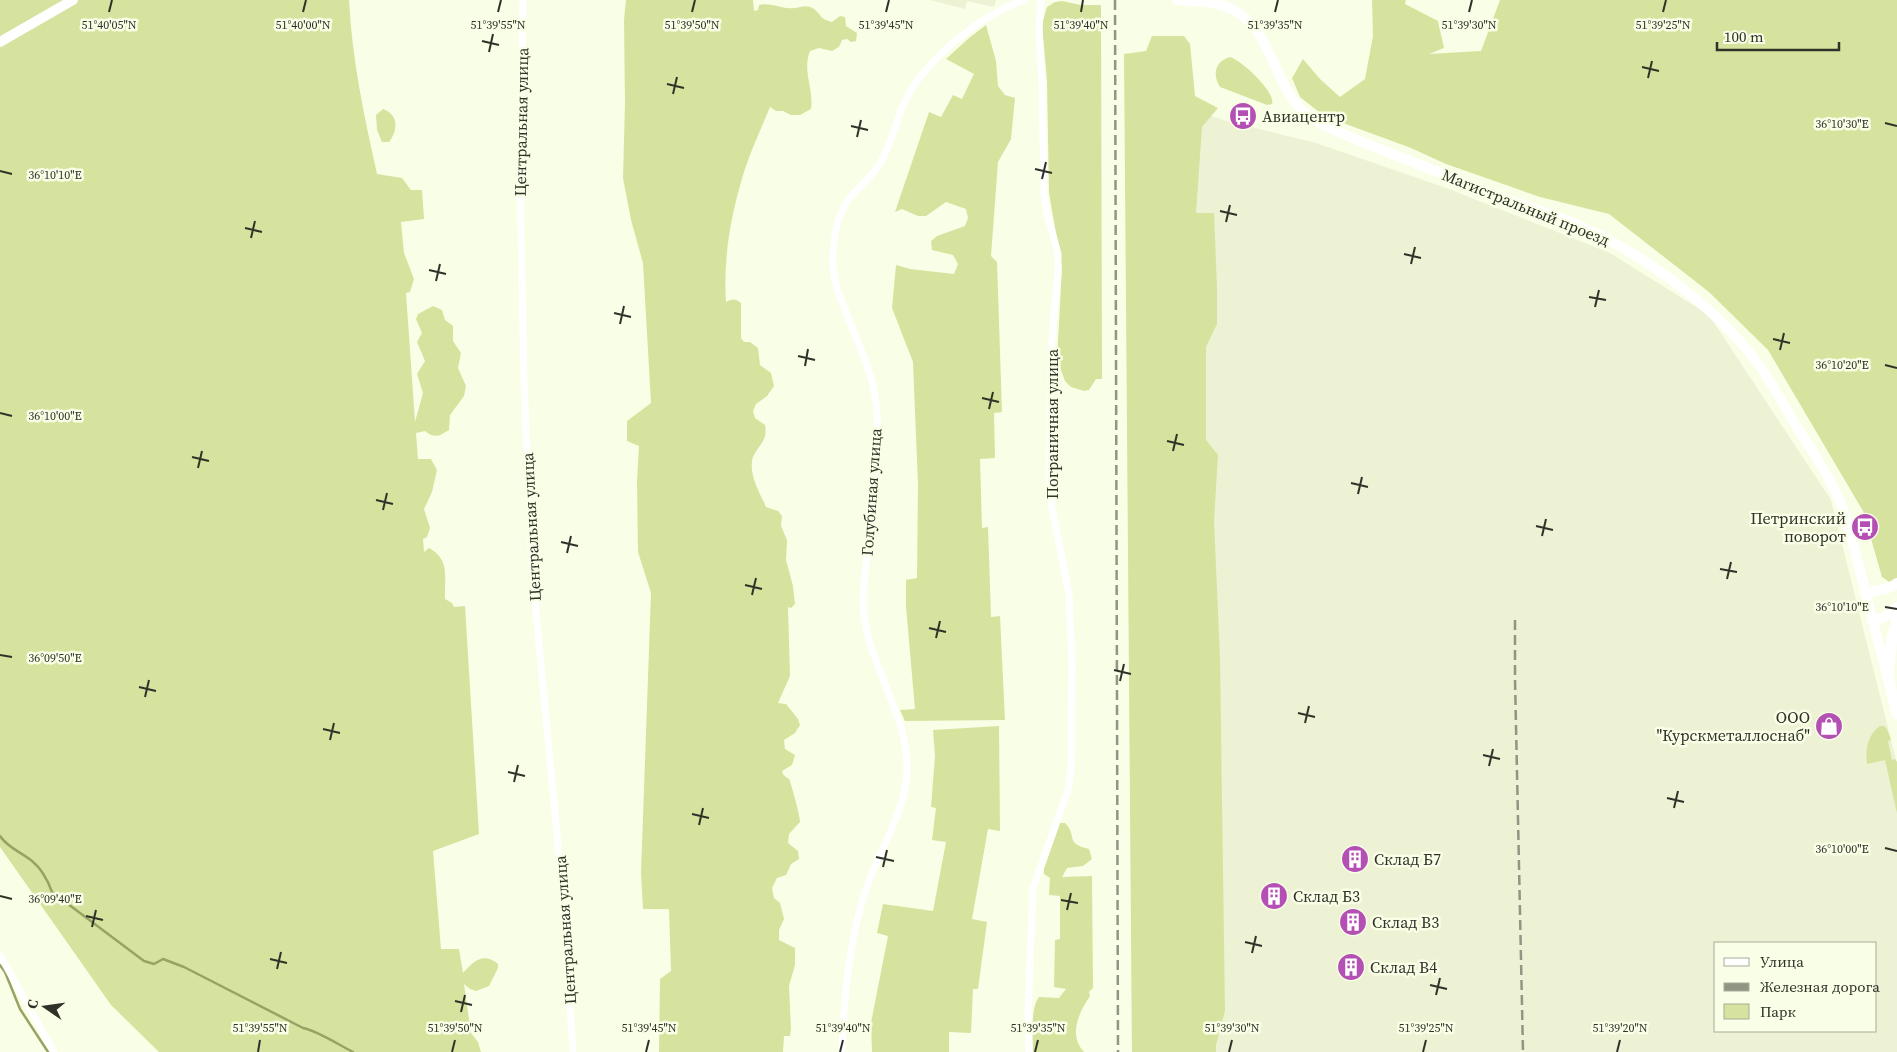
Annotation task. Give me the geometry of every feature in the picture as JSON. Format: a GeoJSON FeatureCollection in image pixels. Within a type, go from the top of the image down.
{"type":"FeatureCollection","features":[{"type":"Feature","properties":{"kind":"main road"},"geometry":{"type":"LineString","coordinates":[[0,42],[73,0]]}},
{"type":"Feature","properties":{"kind":"main road","name":"Магистральный проезд"},"geometry":{"type":"LineString","coordinates":[[1177,0],[1205,1],[1232,9],[1247,20],[1265,42],[1290,97],[1301,110],[1313,119],[1342,133],[1496,195],[1566,219],[1623,247],[1669,278],[1714,316],[1754,358],[1814,453],[1838,497],[1849,528],[1897,714]]}},
{"type":"Feature","properties":{"kind":"main road"},"geometry":{"type":"LineString","coordinates":[[1865,593],[1888,588],[1897,583]]}},
{"type":"Feature","properties":{"kind":"main road"},"geometry":{"type":"LineString","coordinates":[[1872,620],[1883,618],[1897,608]]}},
{"type":"Feature","properties":{"kind":"main road"},"geometry":{"type":"LineString","coordinates":[[1888,677],[1892,638],[1897,619]]}},
{"type":"Feature","properties":{"kind":"street","name":"Центральная улица"},"geometry":{"type":"LineString","coordinates":[[523,0],[520,199],[524,382],[531,541],[562,887],[573,1052]]}},
{"type":"Feature","properties":{"kind":"street","name":"Голубиная улица"},"geometry":{"type":"LineString","coordinates":[[842,1052],[847,978],[859,916],[874,866],[905,789],[907,752],[866,627],[864,602],[877,442],[877,414],[872,383],[836,285],[832,262],[836,233],[841,213],[846,204],[876,170],[884,156],[905,101],[918,80],[963,35],[999,11],[1024,0]]}},
{"type":"Feature","properties":{"kind":"street","name":"Пограничная улица"},"geometry":{"type":"LineString","coordinates":[[1029,1052],[1028,1013],[1032,898],[1035,879],[1071,778],[1072,698],[1069,595],[1052,507],[1050,479],[1051,350],[1058,254],[1044,194],[1039,30],[1042,0]]}},
{"type":"Feature","properties":{"kind":"street"},"geometry":{"type":"LineString","coordinates":[[0,955],[54,1052]]}},
{"type":"Feature","properties":{"kind":"shaded area"},"geometry":{"type":"Polygon","coordinates":[[[930,0],[996,0],[994,7],[967,1],[965,9],[930,0]]]}},
{"type":"Feature","properties":{"kind":"shaded area"},"geometry":{"type":"Polygon","coordinates":[[[1125,88],[1227,121],[1316,143],[1449,189],[1610,253],[1709,315],[1831,500],[1897,764],[1897,1052],[1132,1052],[1125,88]]]}},
{"type":"Feature","properties":{"kind":"green space"},"geometry":{"type":"Polygon","coordinates":[[[0,0],[349,0],[356,66],[377,174],[402,178],[411,190],[422,190],[424,219],[401,222],[404,253],[414,279],[410,292],[406,293],[415,422],[423,393],[417,374],[425,361],[417,342],[422,333],[416,319],[418,314],[433,306],[442,310],[445,320],[453,326],[453,341],[461,353],[458,368],[466,386],[464,396],[450,415],[449,430],[437,436],[425,431],[416,433],[418,459],[431,459],[437,470],[432,492],[424,509],[430,528],[427,537],[423,539],[424,552],[429,548],[441,558],[445,570],[445,599],[452,603],[454,607],[465,606],[479,834],[433,851],[441,949],[459,949],[463,973],[475,962],[483,958],[493,960],[498,964],[498,968],[489,986],[476,991],[464,984],[471,1033],[478,1042],[481,1052],[159,1052],[111,1005],[0,847],[0,0]]]}},
{"type":"Feature","properties":{"kind":"green space"},"geometry":{"type":"Polygon","coordinates":[[[626,0],[753,0],[754,11],[758,10],[759,5],[764,4],[786,8],[806,6],[811,7],[821,17],[832,22],[840,16],[845,17],[846,26],[857,33],[856,41],[842,40],[839,47],[832,51],[819,48],[810,51],[807,66],[811,109],[800,115],[791,115],[783,111],[776,111],[770,107],[739,188],[727,253],[726,302],[737,300],[741,303],[741,338],[744,342],[750,342],[758,348],[760,365],[771,373],[774,386],[767,396],[756,404],[753,411],[755,418],[765,425],[766,431],[763,441],[753,456],[752,473],[766,507],[778,511],[782,516],[781,526],[787,540],[786,560],[793,586],[795,604],[791,608],[788,607],[790,676],[778,703],[786,704],[798,719],[800,725],[795,733],[784,740],[785,749],[795,755],[792,765],[782,771],[783,775],[789,779],[800,819],[800,822],[789,834],[788,843],[798,851],[799,859],[791,864],[786,875],[777,878],[772,888],[774,898],[780,903],[784,919],[779,930],[779,940],[795,948],[795,965],[789,986],[791,1029],[790,1036],[784,1036],[783,1052],[659,1052],[660,979],[671,971],[669,909],[643,909],[641,873],[651,593],[638,552],[637,481],[639,446],[627,441],[627,421],[651,403],[643,263],[631,220],[623,178],[625,103],[624,20],[626,0]]]}},
{"type":"Feature","properties":{"kind":"green space"},"geometry":{"type":"Polygon","coordinates":[[[1372,0],[1406,0],[1405,4],[1438,21],[1444,48],[1429,54],[1481,51],[1500,0],[1897,0],[1897,587],[1882,577],[1863,511],[1768,350],[1709,292],[1609,214],[1540,197],[1446,164],[1411,148],[1324,116],[1300,97],[1292,78],[1303,59],[1320,79],[1340,97],[1365,79],[1373,36],[1372,0]]]}},
{"type":"Feature","properties":{"kind":"green space"},"geometry":{"type":"Polygon","coordinates":[[[1062,1],[1081,5],[1101,5],[1102,379],[1096,379],[1089,390],[1084,391],[1071,387],[1065,381],[1057,359],[1062,268],[1049,193],[1047,81],[1042,24],[1047,7],[1055,2],[1062,1]]]}},
{"type":"Feature","properties":{"kind":"green space"},"geometry":{"type":"Polygon","coordinates":[[[986,25],[996,61],[998,86],[1005,95],[1015,98],[1011,139],[998,162],[991,256],[997,262],[1002,412],[994,413],[995,458],[980,459],[982,528],[988,527],[991,617],[1000,616],[1005,720],[905,721],[900,710],[915,709],[906,607],[906,580],[917,578],[918,485],[913,362],[892,308],[896,265],[910,269],[954,274],[958,264],[953,255],[932,250],[931,241],[937,236],[965,226],[968,218],[966,209],[946,202],[926,216],[918,216],[902,209],[895,212],[929,112],[941,117],[953,95],[962,99],[974,74],[946,59],[986,25]]]}},
{"type":"Feature","properties":{"kind":"green space"},"geometry":{"type":"Polygon","coordinates":[[[1152,36],[1184,36],[1190,44],[1195,96],[1218,108],[1202,127],[1196,213],[1214,213],[1217,288],[1217,324],[1206,347],[1206,440],[1218,455],[1214,521],[1220,658],[1225,1011],[1216,1045],[1216,1052],[1132,1052],[1124,54],[1146,51],[1152,36]]]}},
{"type":"Feature","properties":{"kind":"green space"},"geometry":{"type":"Polygon","coordinates":[[[1230,57],[1242,64],[1257,77],[1269,92],[1272,104],[1267,105],[1220,87],[1216,78],[1216,69],[1221,62],[1230,57]]]}},
{"type":"Feature","properties":{"kind":"green space"},"geometry":{"type":"Polygon","coordinates":[[[383,109],[392,115],[395,123],[394,133],[389,142],[382,142],[377,130],[376,115],[383,109]]]}},
{"type":"Feature","properties":{"kind":"green space"},"geometry":{"type":"Polygon","coordinates":[[[999,726],[1000,831],[988,829],[972,919],[987,922],[978,989],[973,989],[971,1033],[949,1032],[949,1052],[872,1052],[871,1023],[888,936],[877,933],[883,904],[933,911],[946,842],[932,840],[936,808],[931,807],[935,756],[933,730],[999,726]]]}},
{"type":"Feature","properties":{"kind":"green space"},"geometry":{"type":"Polygon","coordinates":[[[1880,726],[1884,726],[1887,729],[1891,740],[1888,741],[1892,760],[1895,759],[1897,762],[1897,813],[1885,760],[1867,764],[1866,753],[1868,743],[1873,733],[1880,726]]]}},
{"type":"Feature","properties":{"kind":"green space"},"geometry":{"type":"Polygon","coordinates":[[[1060,823],[1065,823],[1069,828],[1074,842],[1081,847],[1089,849],[1092,859],[1083,866],[1067,868],[1062,877],[1092,876],[1093,988],[1089,992],[1090,996],[1079,1016],[1076,1031],[1079,1045],[1084,1052],[1033,1052],[1033,1023],[1036,1002],[1039,997],[1059,998],[1066,989],[1054,987],[1055,940],[1060,939],[1060,896],[1049,895],[1050,878],[1044,874],[1060,823]]]}},
{"type":"Feature","properties":{"kind":"waterway"},"geometry":{"type":"LineString","coordinates":[[0,836],[11,847],[36,864],[52,892],[144,961],[154,964],[163,959],[184,967],[353,1052]]}},
{"type":"Feature","properties":{"kind":"waterway"},"geometry":{"type":"LineString","coordinates":[[0,965],[5,972],[20,1009],[48,1052]]}},
{"type":"Feature","properties":{"kind":"railway"},"geometry":{"type":"LineString","coordinates":[[1115,0],[1118,1052]]}},
{"type":"Feature","properties":{"kind":"railway"},"geometry":{"type":"LineString","coordinates":[[1515,620],[1523,1052]]}},
{"type":"Feature","properties":{"kind":"place","name":"Авиацентр"},"geometry":{"type":"Point","coordinates":[1243,116]}},
{"type":"Feature","properties":{"kind":"place","name":"Петринский поворот"},"geometry":{"type":"Point","coordinates":[1865,527]}},
{"type":"Feature","properties":{"kind":"place","name":"ООО \"Курскметаллоснаб\""},"geometry":{"type":"Point","coordinates":[1829,726]}},
{"type":"Feature","properties":{"kind":"place","name":"Склад Б7"},"geometry":{"type":"Point","coordinates":[1355,859]}},
{"type":"Feature","properties":{"kind":"place","name":"Склад Б3"},"geometry":{"type":"Point","coordinates":[1274,896]}},
{"type":"Feature","properties":{"kind":"place","name":"Склад В3"},"geometry":{"type":"Point","coordinates":[1353,922]}},
{"type":"Feature","properties":{"kind":"place","name":"Склад В4"},"geometry":{"type":"Point","coordinates":[1351,967]}}]}
